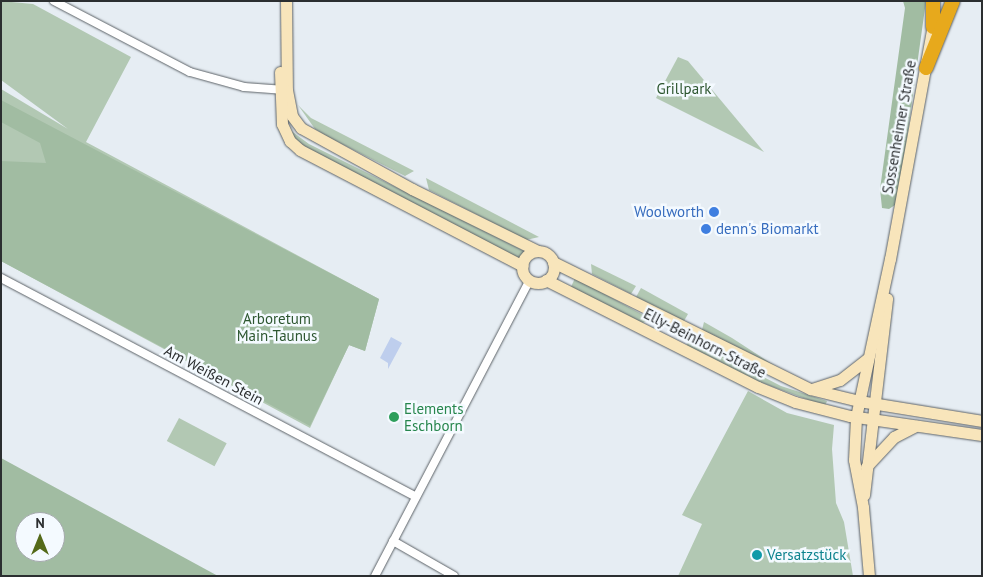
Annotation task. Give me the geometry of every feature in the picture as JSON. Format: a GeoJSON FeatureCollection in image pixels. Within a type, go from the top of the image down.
{"type":"FeatureCollection","features":[{"type":"Feature","properties":{"kind":"highway"},"geometry":{"type":"LineString","coordinates":[[933,1],[933,27]]}},
{"type":"Feature","properties":{"kind":"highway"},"geometry":{"type":"LineString","coordinates":[[926,68],[953,1]]}},
{"type":"Feature","properties":{"kind":"street"},"geometry":{"type":"LineString","coordinates":[[54,1],[190,72],[230,84],[282,90]]}},
{"type":"Feature","properties":{"kind":"street","name":"Elly-Beinhorn-Straße"},"geometry":{"type":"LineString","coordinates":[[286,1],[282,124],[290,141],[300,150],[523,266]]}},
{"type":"Feature","properties":{"kind":"street","name":"Sossenheimer Straße"},"geometry":{"type":"LineString","coordinates":[[869,576],[863,507],[854,460],[856,417],[890,259],[938,1]]}},
{"type":"Feature","properties":{"kind":"street","name":"Elly-Beinhorn-Straße"},"geometry":{"type":"LineString","coordinates":[[282,90],[292,116],[312,136],[538,251],[546,253],[553,262],[686,330],[810,389],[859,402],[982,421]]}},
{"type":"Feature","properties":{"kind":"street"},"geometry":{"type":"LineString","coordinates":[[375,576],[415,496],[530,280],[523,266],[529,254],[538,251]]}},
{"type":"Feature","properties":{"kind":"street","name":"Sossenheimer Straße"},"geometry":{"type":"LineString","coordinates":[[863,507],[890,259]]}},
{"type":"Feature","properties":{"kind":"street"},"geometry":{"type":"LineString","coordinates":[[546,280],[553,271],[553,262]]}},
{"type":"Feature","properties":{"kind":"street","name":"Am Weißen Stein"},"geometry":{"type":"LineString","coordinates":[[1,278],[415,496]]}},
{"type":"Feature","properties":{"kind":"street","name":"Elly-Beinhorn-Straße"},"geometry":{"type":"LineString","coordinates":[[530,280],[546,280],[795,402],[856,417],[982,434]]}},
{"type":"Feature","properties":{"kind":"street"},"geometry":{"type":"LineString","coordinates":[[657,336],[673,339],[686,330]]}},
{"type":"Feature","properties":{"kind":"street"},"geometry":{"type":"LineString","coordinates":[[810,389],[840,380],[867,359]]}},
{"type":"Feature","properties":{"kind":"street"},"geometry":{"type":"LineString","coordinates":[[866,467],[900,432],[923,425]]}},
{"type":"Feature","properties":{"kind":"street"},"geometry":{"type":"LineString","coordinates":[[393,541],[454,576]]}},
{"type":"Feature","properties":{"kind":"green space","name":"Arboretum Main-Taunus"},"geometry":{"type":"Polygon","coordinates":[[[1,1],[33,4],[131,57],[86,142],[379,299],[365,351],[349,345],[310,428],[1,261],[1,89],[68,129],[1,80],[1,1]]]}},
{"type":"Feature","properties":{"kind":"green space"},"geometry":{"type":"Polygon","coordinates":[[[903,1],[926,1],[904,159],[895,205],[889,209],[882,208],[880,189],[905,8],[903,1]]]}},
{"type":"Feature","properties":{"kind":"green space","name":"Grillpark"},"geometry":{"type":"Polygon","coordinates":[[[678,57],[688,61],[764,152],[656,98],[678,57]]]}},
{"type":"Feature","properties":{"kind":"green space","name":"Arboretum Main-Taunus"},"geometry":{"type":"Polygon","coordinates":[[[1,100],[379,299],[365,351],[349,345],[310,426],[1,261],[1,161],[46,163],[40,143],[1,122],[1,100]]]}},
{"type":"Feature","properties":{"kind":"green space"},"geometry":{"type":"Polygon","coordinates":[[[298,105],[311,118],[414,171],[405,176],[326,136],[315,129],[298,105]]]}},
{"type":"Feature","properties":{"kind":"green space"},"geometry":{"type":"Polygon","coordinates":[[[286,127],[309,144],[524,251],[519,260],[302,147],[292,139],[286,127]]]}},
{"type":"Feature","properties":{"kind":"green space"},"geometry":{"type":"Polygon","coordinates":[[[426,178],[539,237],[526,240],[429,190],[426,178]]]}},
{"type":"Feature","properties":{"kind":"green space"},"geometry":{"type":"Polygon","coordinates":[[[591,264],[636,286],[631,294],[592,274],[591,264]]]}},
{"type":"Feature","properties":{"kind":"green space"},"geometry":{"type":"Polygon","coordinates":[[[575,278],[647,317],[649,320],[640,324],[571,287],[575,278]]]}},
{"type":"Feature","properties":{"kind":"green space"},"geometry":{"type":"Polygon","coordinates":[[[641,288],[688,314],[684,321],[636,297],[641,288]]]}},
{"type":"Feature","properties":{"kind":"green space"},"geometry":{"type":"Polygon","coordinates":[[[704,322],[732,338],[775,366],[702,330],[704,322]]]}},
{"type":"Feature","properties":{"kind":"green space"},"geometry":{"type":"Polygon","coordinates":[[[690,339],[781,386],[827,401],[825,406],[757,381],[686,346],[690,339]]]}},
{"type":"Feature","properties":{"kind":"green space"},"geometry":{"type":"Polygon","coordinates":[[[748,391],[787,413],[834,425],[832,449],[836,503],[844,522],[853,576],[678,576],[702,524],[682,515],[748,391]]]}},
{"type":"Feature","properties":{"kind":"green space"},"geometry":{"type":"Polygon","coordinates":[[[179,418],[227,443],[214,466],[167,441],[179,418]]]}},
{"type":"Feature","properties":{"kind":"green space"},"geometry":{"type":"Polygon","coordinates":[[[1,458],[218,576],[1,576],[1,458]]]}},
{"type":"Feature","properties":{"kind":"water"},"geometry":{"type":"Polygon","coordinates":[[[391,337],[402,343],[388,369],[388,363],[380,358],[391,337]]]}},
{"type":"Feature","properties":{"kind":"place","name":"Woolworth"},"geometry":{"type":"Point","coordinates":[714,212]}},
{"type":"Feature","properties":{"kind":"place","name":"denn's Biomarkt"},"geometry":{"type":"Point","coordinates":[706,229]}},
{"type":"Feature","properties":{"kind":"place","name":"Elements Eschborn"},"geometry":{"type":"Point","coordinates":[394,417]}},
{"type":"Feature","properties":{"kind":"place","name":"Versatzstück"},"geometry":{"type":"Point","coordinates":[757,555]}}]}
